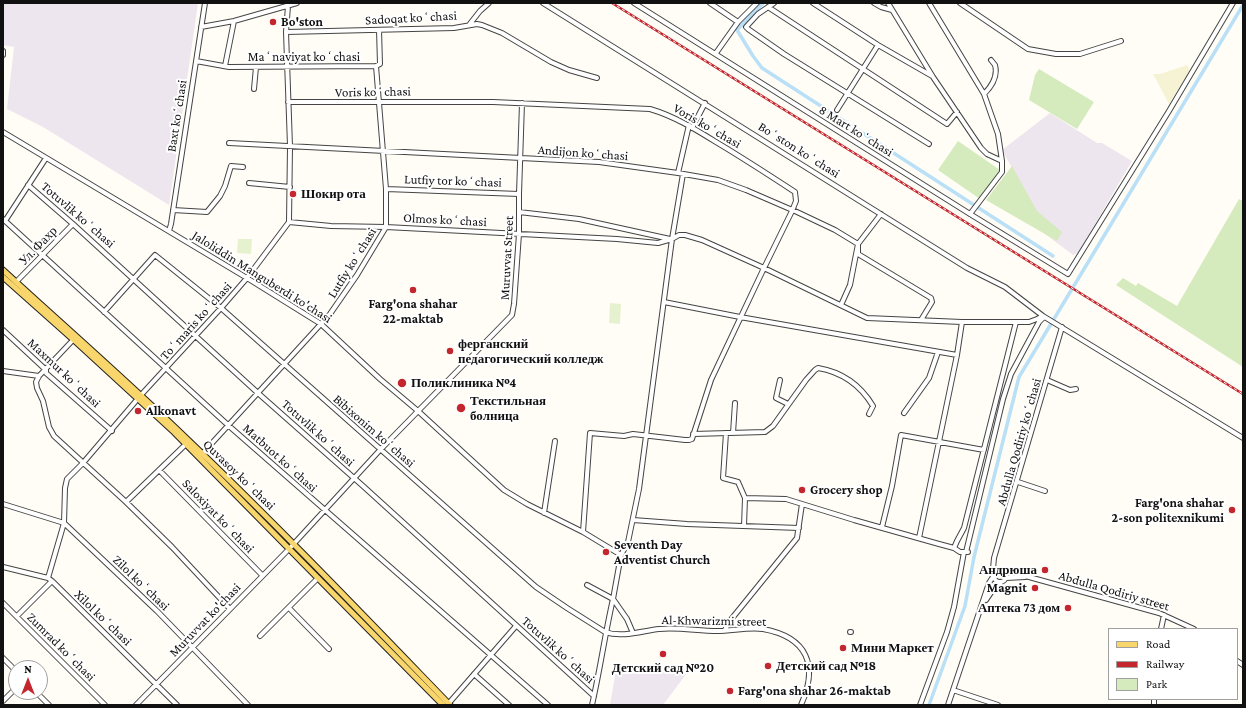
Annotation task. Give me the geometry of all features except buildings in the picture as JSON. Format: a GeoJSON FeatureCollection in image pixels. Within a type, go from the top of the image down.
{"type":"FeatureCollection","features":[{"type":"Feature","properties":{"kind":"main road","name":"Quvasoy koʻchasi"},"geometry":{"type":"LineString","coordinates":[[3,270],[202,454],[293,543],[448,704]]}},
{"type":"Feature","properties":{"kind":"main road","name":"Quvasoy koʻchasi"},"geometry":{"type":"LineString","coordinates":[[3,277],[74,341],[140,397],[318,578],[448,704]]}},
{"type":"Feature","properties":{"kind":"street","name":"Baxt koʻchasi"},"geometry":{"type":"LineString","coordinates":[[169,231],[204,3]]}},
{"type":"Feature","properties":{"kind":"street"},"geometry":{"type":"LineString","coordinates":[[201,27],[234,21],[297,3]]}},
{"type":"Feature","properties":{"kind":"street"},"geometry":{"type":"LineString","coordinates":[[468,25],[489,3]]}},
{"type":"Feature","properties":{"kind":"street","name":"Boʻston koʻchasi"},"geometry":{"type":"LineString","coordinates":[[543,3],[967,268],[1005,287],[1062,328],[1243,438]]}},
{"type":"Feature","properties":{"kind":"street","name":"8 Mart koʻchasi"},"geometry":{"type":"LineString","coordinates":[[634,3],[1068,274],[1169,111],[1233,3]]}},
{"type":"Feature","properties":{"kind":"street"},"geometry":{"type":"LineString","coordinates":[[710,3],[738,22]]}},
{"type":"Feature","properties":{"kind":"street"},"geometry":{"type":"LineString","coordinates":[[716,53],[738,22],[757,3]]}},
{"type":"Feature","properties":{"kind":"street"},"geometry":{"type":"LineString","coordinates":[[774,3],[758,14],[747,25],[748,29],[848,94],[929,144]]}},
{"type":"Feature","properties":{"kind":"street"},"geometry":{"type":"LineString","coordinates":[[812,3],[878,45],[933,77]]}},
{"type":"Feature","properties":{"kind":"street"},"geometry":{"type":"LineString","coordinates":[[874,3],[892,10]]}},
{"type":"Feature","properties":{"kind":"street"},"geometry":{"type":"LineString","coordinates":[[888,3],[933,77],[984,151],[1002,161]]}},
{"type":"Feature","properties":{"kind":"street"},"geometry":{"type":"LineString","coordinates":[[929,3],[984,94],[998,134],[1003,167],[1001,174],[970,213]]}},
{"type":"Feature","properties":{"kind":"street"},"geometry":{"type":"LineString","coordinates":[[960,3],[1028,49],[1056,54],[1080,54],[1121,41]]}},
{"type":"Feature","properties":{"kind":"street"},"geometry":{"type":"LineString","coordinates":[[288,6],[286,32],[290,146],[289,222]]}},
{"type":"Feature","properties":{"kind":"street"},"geometry":{"type":"LineString","coordinates":[[768,7],[947,124],[957,112]]}},
{"type":"Feature","properties":{"kind":"street"},"geometry":{"type":"LineString","coordinates":[[225,66],[234,21]]}},
{"type":"Feature","properties":{"kind":"street","name":"Sadoqat koʻchasi"},"geometry":{"type":"LineString","coordinates":[[286,32],[454,28],[477,24],[502,33],[551,62],[583,75],[597,78]]}},
{"type":"Feature","properties":{"kind":"street"},"geometry":{"type":"LineString","coordinates":[[376,66],[380,64],[379,30]]}},
{"type":"Feature","properties":{"kind":"street"},"geometry":{"type":"LineString","coordinates":[[837,110],[878,45]]}},
{"type":"Feature","properties":{"kind":"street"},"geometry":{"type":"LineString","coordinates":[[984,94],[992,86],[996,75],[995,64],[991,60]]}},
{"type":"Feature","properties":{"kind":"street","name":"Maʻnaviyat koʻchasi"},"geometry":{"type":"LineString","coordinates":[[196,61],[225,66],[256,67],[376,66],[379,102]]}},
{"type":"Feature","properties":{"kind":"street"},"geometry":{"type":"LineString","coordinates":[[254,90],[256,67]]}},
{"type":"Feature","properties":{"kind":"street","name":"Voris koʻchasi"},"geometry":{"type":"LineString","coordinates":[[288,102],[422,101],[522,103],[650,109],[664,113],[691,126],[795,192],[796,201],[792,211],[711,380],[693,434]]}},
{"type":"Feature","properties":{"kind":"street","name":"Lutfiy koʻchasi"},"geometry":{"type":"LineString","coordinates":[[202,454],[259,394],[340,301],[386,227],[386,189],[379,102]]}},
{"type":"Feature","properties":{"kind":"street","name":"Muruvvat Street"},"geometry":{"type":"LineString","coordinates":[[289,549],[380,450],[512,315],[519,234],[522,103]]}},
{"type":"Feature","properties":{"kind":"street"},"geometry":{"type":"LineString","coordinates":[[678,173],[691,126],[704,103]]}},
{"type":"Feature","properties":{"kind":"street","name":"Jaloliddin Manguberdi ko'chasi"},"geometry":{"type":"LineString","coordinates":[[3,132],[321,324],[504,490],[621,554]]}},
{"type":"Feature","properties":{"kind":"street","name":"Andijon koʻchasi"},"geometry":{"type":"LineString","coordinates":[[229,143],[599,162],[678,173],[718,180],[746,190],[835,230],[858,244]]}},
{"type":"Feature","properties":{"kind":"street"},"geometry":{"type":"LineString","coordinates":[[4,220],[46,158]]}},
{"type":"Feature","properties":{"kind":"street"},"geometry":{"type":"LineString","coordinates":[[173,210],[207,212],[220,196],[225,186],[231,166],[243,167]]}},
{"type":"Feature","properties":{"kind":"street"},"geometry":{"type":"LineString","coordinates":[[592,705],[621,554],[628,542],[639,489],[672,239],[683,174]]}},
{"type":"Feature","properties":{"kind":"street"},"geometry":{"type":"LineString","coordinates":[[250,183],[290,187]]}},
{"type":"Feature","properties":{"kind":"street","name":"Totuvlik koʻchasi"},"geometry":{"type":"LineString","coordinates":[[28,185],[134,279],[259,394],[594,696]]}},
{"type":"Feature","properties":{"kind":"street","name":"Lutfiy tor koʻchasi"},"geometry":{"type":"LineString","coordinates":[[386,189],[519,194]]}},
{"type":"Feature","properties":{"kind":"street"},"geometry":{"type":"LineString","coordinates":[[519,212],[579,219],[672,239]]}},
{"type":"Feature","properties":{"kind":"street"},"geometry":{"type":"LineString","coordinates":[[841,305],[850,285],[858,244],[881,214]]}},
{"type":"Feature","properties":{"kind":"street","name":"Matbuot koʻchasi"},"geometry":{"type":"LineString","coordinates":[[4,220],[229,426],[548,705]]}},
{"type":"Feature","properties":{"kind":"street","name":"Olmos koʻchasi"},"geometry":{"type":"LineString","coordinates":[[289,222],[331,226],[386,227],[658,242],[672,239],[678,235],[685,235],[702,240],[764,268],[867,318],[962,322],[1030,322],[1045,317]]}},
{"type":"Feature","properties":{"kind":"street","name":"Toʻmaris koʻchasi"},"geometry":{"type":"LineString","coordinates":[[50,580],[64,523],[65,488],[67,479],[112,431],[140,397],[247,278],[289,222]]}},
{"type":"Feature","properties":{"kind":"street","name":"Ул. Фахр"},"geometry":{"type":"LineString","coordinates":[[16,282],[73,224]]}},
{"type":"Feature","properties":{"kind":"street"},"geometry":{"type":"LineString","coordinates":[[858,244],[858,254],[931,298],[932,302],[922,320]]}},
{"type":"Feature","properties":{"kind":"street","name":"Bibixonim koʻchasi"},"geometry":{"type":"LineString","coordinates":[[134,279],[155,255],[221,308],[536,587],[605,632],[611,634]]}},
{"type":"Feature","properties":{"kind":"street"},"geometry":{"type":"LineString","coordinates":[[104,312],[134,279]]}},
{"type":"Feature","properties":{"kind":"street"},"geometry":{"type":"LineString","coordinates":[[664,302],[740,317],[957,355]]}},
{"type":"Feature","properties":{"kind":"street"},"geometry":{"type":"LineString","coordinates":[[920,705],[947,632],[954,607],[1001,406],[1011,374],[1039,322],[1045,317]]}},
{"type":"Feature","properties":{"kind":"street"},"geometry":{"type":"LineString","coordinates":[[919,538],[957,355],[962,322]]}},
{"type":"Feature","properties":{"kind":"street"},"geometry":{"type":"LineString","coordinates":[[954,548],[964,528],[1016,322]]}},
{"type":"Feature","properties":{"kind":"street","name":"Abdulla Qodiriy koʻchasi"},"geometry":{"type":"LineString","coordinates":[[948,705],[989,583],[994,574],[994,562],[1062,328]]}},
{"type":"Feature","properties":{"kind":"street","name":"Maxmur koʻchasi"},"geometry":{"type":"LineString","coordinates":[[3,330],[46,370],[46,373],[112,431]]}},
{"type":"Feature","properties":{"kind":"street"},"geometry":{"type":"LineString","coordinates":[[74,341],[36,382],[43,401],[49,427],[54,436],[126,502],[172,547],[230,608]]}},
{"type":"Feature","properties":{"kind":"street"},"geometry":{"type":"LineString","coordinates":[[904,413],[929,378],[938,352]]}},
{"type":"Feature","properties":{"kind":"street"},"geometry":{"type":"LineString","coordinates":[[583,532],[590,433],[624,436],[633,434],[689,440],[692,439],[693,434],[765,432],[773,426],[806,380],[818,368],[849,380],[863,391],[873,406],[869,414]]}},
{"type":"Feature","properties":{"kind":"street"},"geometry":{"type":"LineString","coordinates":[[3,371],[40,376]]}},
{"type":"Feature","properties":{"kind":"street"},"geometry":{"type":"LineString","coordinates":[[780,380],[776,398],[788,404]]}},
{"type":"Feature","properties":{"kind":"street"},"geometry":{"type":"LineString","coordinates":[[1047,380],[1070,390],[1076,389]]}},
{"type":"Feature","properties":{"kind":"street"},"geometry":{"type":"LineString","coordinates":[[733,433],[735,403]]}},
{"type":"Feature","properties":{"kind":"street"},"geometry":{"type":"LineString","coordinates":[[726,433],[723,478],[738,482],[745,498],[744,526]]}},
{"type":"Feature","properties":{"kind":"street"},"geometry":{"type":"LineString","coordinates":[[882,527],[892,486],[900,435],[984,450]]}},
{"type":"Feature","properties":{"kind":"street"},"geometry":{"type":"LineString","coordinates":[[544,513],[556,441]]}},
{"type":"Feature","properties":{"kind":"street"},"geometry":{"type":"LineString","coordinates":[[126,502],[184,443]]}},
{"type":"Feature","properties":{"kind":"street","name":"Saloxiyat koʻchasi"},"geometry":{"type":"LineString","coordinates":[[159,470],[262,575]]}},
{"type":"Feature","properties":{"kind":"street"},"geometry":{"type":"LineString","coordinates":[[1018,482],[1045,491]]}},
{"type":"Feature","properties":{"kind":"street"},"geometry":{"type":"LineString","coordinates":[[745,498],[786,499],[954,548],[960,552],[966,552]]}},
{"type":"Feature","properties":{"kind":"street","name":"Zilol koʻchasi"},"geometry":{"type":"LineString","coordinates":[[3,504],[64,523],[157,611],[248,705]]}},
{"type":"Feature","properties":{"kind":"street"},"geometry":{"type":"LineString","coordinates":[[725,630],[729,622],[797,538],[802,504]]}},
{"type":"Feature","properties":{"kind":"street"},"geometry":{"type":"LineString","coordinates":[[633,520],[799,528]]}},
{"type":"Feature","properties":{"kind":"street","name":"Muruvvat ko'chasi"},"geometry":{"type":"LineString","coordinates":[[136,705],[289,549]]}},
{"type":"Feature","properties":{"kind":"street"},"geometry":{"type":"LineString","coordinates":[[994,562],[996,566],[1006,574],[1006,578],[1027,577]]}},
{"type":"Feature","properties":{"kind":"street"},"geometry":{"type":"LineString","coordinates":[[3,567],[50,580],[17,616]]}},
{"type":"Feature","properties":{"kind":"street"},"geometry":{"type":"LineString","coordinates":[[1001,582],[996,580],[994,574],[997,570],[1009,571],[1027,577]]}},
{"type":"Feature","properties":{"kind":"street","name":"Abdulla Qodiriy street"},"geometry":{"type":"LineString","coordinates":[[1027,577],[1164,615],[1192,628]]}},
{"type":"Feature","properties":{"kind":"street"},"geometry":{"type":"LineString","coordinates":[[260,636],[318,578]]}},
{"type":"Feature","properties":{"kind":"street","name":"Abdulla Qodiriy koʻchasi"},"geometry":{"type":"LineString","coordinates":[[983,604],[992,591],[1006,578]]}},
{"type":"Feature","properties":{"kind":"street","name":"Xilol koʻchasi"},"geometry":{"type":"LineString","coordinates":[[50,580],[177,705]]}},
{"type":"Feature","properties":{"kind":"street"},"geometry":{"type":"LineString","coordinates":[[587,585],[613,599],[627,619],[633,633]]}},
{"type":"Feature","properties":{"kind":"street","name":"Zumrad koʻchasi"},"geometry":{"type":"LineString","coordinates":[[3,603],[105,705]]}},
{"type":"Feature","properties":{"kind":"street"},"geometry":{"type":"LineString","coordinates":[[289,608],[329,648]]}},
{"type":"Feature","properties":{"kind":"street"},"geometry":{"type":"LineString","coordinates":[[1161,628],[1164,615]]}},
{"type":"Feature","properties":{"kind":"street"},"geometry":{"type":"LineString","coordinates":[[448,704],[516,626]]}},
{"type":"Feature","properties":{"kind":"street","name":"Al-Khwarizmi street"},"geometry":{"type":"LineString","coordinates":[[611,634],[633,633],[660,629],[762,629],[790,638],[800,645],[806,656],[808,673],[807,686],[801,705]]}},
{"type":"Feature","properties":{"kind":"street"},"geometry":{"type":"LineString","coordinates":[[474,674],[509,705]]}},
{"type":"Feature","properties":{"kind":"street"},"geometry":{"type":"LineString","coordinates":[[953,690],[998,705]]}},
{"type":"Feature","properties":{"kind":"shaded area"},"geometry":{"type":"Polygon","coordinates":[[[3,3],[198,3],[169,205],[43,127],[7,109],[14,47],[3,45],[3,3]]]}},
{"type":"Feature","properties":{"kind":"shaded area"},"geometry":{"type":"Polygon","coordinates":[[[1187,65],[1190,70],[1169,104],[1153,74],[1160,74],[1187,65]]]}},
{"type":"Feature","properties":{"kind":"shaded area"},"geometry":{"type":"Polygon","coordinates":[[[1050,113],[1097,143],[1102,143],[1132,161],[1078,253],[1073,255],[1029,222],[1036,211],[1002,150],[1050,113]]]}},
{"type":"Feature","properties":{"kind":"shaded area"},"geometry":{"type":"Polygon","coordinates":[[[616,670],[687,673],[663,705],[610,705],[616,670]]]}},
{"type":"Feature","properties":{"kind":"green space"},"geometry":{"type":"Polygon","coordinates":[[[1039,69],[1094,102],[1077,129],[1029,100],[1035,75],[1039,69]]]}},
{"type":"Feature","properties":{"kind":"green space"},"geometry":{"type":"Polygon","coordinates":[[[958,141],[1000,170],[980,199],[938,170],[958,141]]]}},
{"type":"Feature","properties":{"kind":"green space"},"geometry":{"type":"Polygon","coordinates":[[[1012,166],[1037,211],[1062,232],[1057,241],[986,200],[1012,166]]]}},
{"type":"Feature","properties":{"kind":"green space"},"geometry":{"type":"Polygon","coordinates":[[[1239,199],[1243,201],[1243,367],[1116,285],[1123,278],[1136,286],[1138,283],[1177,306],[1239,199]]]}},
{"type":"Feature","properties":{"kind":"green space"},"geometry":{"type":"Polygon","coordinates":[[[238,239],[252,239],[251,254],[237,253],[238,239]]]}},
{"type":"Feature","properties":{"kind":"green space"},"geometry":{"type":"Polygon","coordinates":[[[610,303],[621,304],[620,324],[609,323],[610,303]]]}},
{"type":"Feature","properties":{"kind":"waterway"},"geometry":{"type":"LineString","coordinates":[[763,3],[737,30],[762,68],[1053,256]]}},
{"type":"Feature","properties":{"kind":"waterway"},"geometry":{"type":"LineString","coordinates":[[929,705],[965,606],[974,557],[1019,377],[1243,5]]}},
{"type":"Feature","properties":{"kind":"railway"},"geometry":{"type":"LineString","coordinates":[[612,3],[1243,394]]}},
{"type":"Feature","properties":{"kind":"place","name":"Bo'ston"},"geometry":{"type":"Point","coordinates":[273,22]}},
{"type":"Feature","properties":{"kind":"place","name":"Шокир ота"},"geometry":{"type":"Point","coordinates":[293,194]}},
{"type":"Feature","properties":{"kind":"place","name":"Farg'ona shahar 22-maktab"},"geometry":{"type":"Point","coordinates":[413,290]}},
{"type":"Feature","properties":{"kind":"place","name":"ферганский педагогический колледж"},"geometry":{"type":"Point","coordinates":[450,351]}},
{"type":"Feature","properties":{"kind":"place","name":"Поликлиника №4"},"geometry":{"type":"Point","coordinates":[402,383]}},
{"type":"Feature","properties":{"kind":"place","name":"Текстильная болница"},"geometry":{"type":"Point","coordinates":[461,408]}},
{"type":"Feature","properties":{"kind":"place","name":"Alkonavt"},"geometry":{"type":"Point","coordinates":[138,411]}},
{"type":"Feature","properties":{"kind":"place","name":"Grocery shop"},"geometry":{"type":"Point","coordinates":[802,490]}},
{"type":"Feature","properties":{"kind":"place","name":"Farg'ona shahar 2-son politexnikumi"},"geometry":{"type":"Point","coordinates":[1232,510]}},
{"type":"Feature","properties":{"kind":"place","name":"Seventh Day Adventist Church"},"geometry":{"type":"Point","coordinates":[606,552]}},
{"type":"Feature","properties":{"kind":"place","name":"Андрюша"},"geometry":{"type":"Point","coordinates":[1045,570]}},
{"type":"Feature","properties":{"kind":"place","name":"Magnit"},"geometry":{"type":"Point","coordinates":[1035,588]}},
{"type":"Feature","properties":{"kind":"place","name":"Аптека 73 дом"},"geometry":{"type":"Point","coordinates":[1068,608]}},
{"type":"Feature","properties":{"kind":"place","name":"Мини Маркет"},"geometry":{"type":"Point","coordinates":[843,648]}},
{"type":"Feature","properties":{"kind":"place","name":"Детский сад №20"},"geometry":{"type":"Point","coordinates":[663,654]}},
{"type":"Feature","properties":{"kind":"place","name":"Детский сад №18"},"geometry":{"type":"Point","coordinates":[768,666]}},
{"type":"Feature","properties":{"kind":"place","name":"Farg'ona shahar 26-maktab"},"geometry":{"type":"Point","coordinates":[730,691]}}]}
